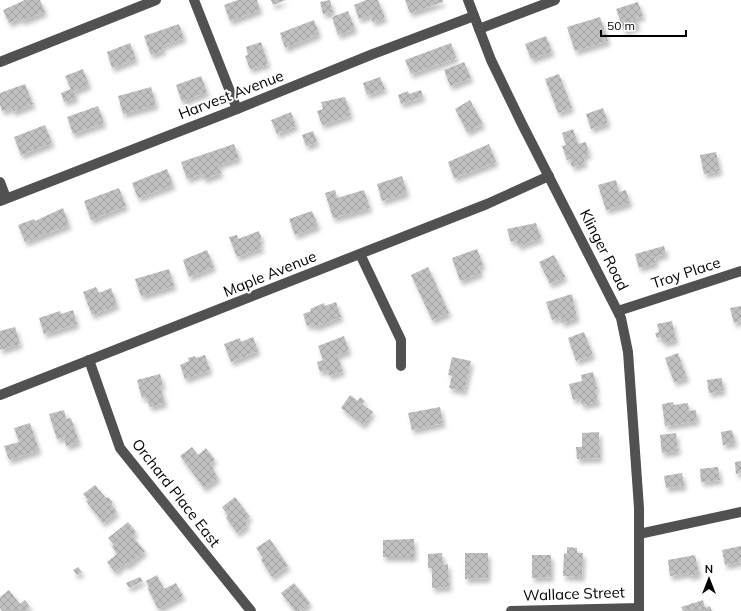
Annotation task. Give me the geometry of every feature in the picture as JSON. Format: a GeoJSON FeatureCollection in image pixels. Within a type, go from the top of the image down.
{"type":"FeatureCollection","features":[{"type":"Feature","properties":{"kind":"street"},"geometry":{"type":"LineString","coordinates":[[0,62],[156,0]]}},
{"type":"Feature","properties":{"kind":"street"},"geometry":{"type":"LineString","coordinates":[[194,0],[237,110]]}},
{"type":"Feature","properties":{"kind":"street","name":"Klinger Road"},"geometry":{"type":"LineString","coordinates":[[468,0],[491,60],[621,318],[628,352],[638,500],[639,609]]}},
{"type":"Feature","properties":{"kind":"street"},"geometry":{"type":"LineString","coordinates":[[479,29],[555,0]]}},
{"type":"Feature","properties":{"kind":"street","name":"Harvest Avenue"},"geometry":{"type":"LineString","coordinates":[[3,200],[237,110],[373,54],[474,16]]}},
{"type":"Feature","properties":{"kind":"street","name":"Maple Avenue"},"geometry":{"type":"LineString","coordinates":[[0,395],[488,204],[549,176]]}},
{"type":"Feature","properties":{"kind":"street"},"geometry":{"type":"LineString","coordinates":[[0,182],[3,200]]}},
{"type":"Feature","properties":{"kind":"street"},"geometry":{"type":"LineString","coordinates":[[360,254],[401,340],[400,366]]}},
{"type":"Feature","properties":{"kind":"street","name":"Troy Place"},"geometry":{"type":"LineString","coordinates":[[618,311],[741,271]]}},
{"type":"Feature","properties":{"kind":"street","name":"Orchard Place East"},"geometry":{"type":"LineString","coordinates":[[89,360],[120,448],[251,611]]}},
{"type":"Feature","properties":{"kind":"street"},"geometry":{"type":"LineString","coordinates":[[638,534],[741,512]]}},
{"type":"Feature","properties":{"kind":"street","name":"Wallace Street"},"geometry":{"type":"LineString","coordinates":[[511,611],[639,609]]}},
{"type":"Feature","properties":{"kind":"building"},"geometry":{"type":"Polygon","coordinates":[[[25,0],[40,0],[45,12],[22,21],[21,18],[9,23],[3,10],[25,0]]]}},
{"type":"Feature","properties":{"kind":"building"},"geometry":{"type":"Polygon","coordinates":[[[238,0],[257,0],[260,10],[230,21],[224,5],[238,0]]]}},
{"type":"Feature","properties":{"kind":"building"},"geometry":{"type":"Polygon","coordinates":[[[271,0],[286,0],[273,5],[271,0]]]}},
{"type":"Feature","properties":{"kind":"building"},"geometry":{"type":"Polygon","coordinates":[[[330,0],[333,12],[323,14],[320,2],[330,0]]]}},
{"type":"Feature","properties":{"kind":"building"},"geometry":{"type":"Polygon","coordinates":[[[366,0],[378,0],[385,18],[373,22],[370,15],[359,19],[354,5],[366,0]]]}},
{"type":"Feature","properties":{"kind":"building"},"geometry":{"type":"Polygon","coordinates":[[[405,0],[443,0],[443,2],[410,13],[405,0]]]}},
{"type":"Feature","properties":{"kind":"building"},"geometry":{"type":"Polygon","coordinates":[[[638,2],[643,16],[635,18],[638,26],[624,31],[616,9],[638,2]]]}},
{"type":"Feature","properties":{"kind":"building"},"geometry":{"type":"Polygon","coordinates":[[[348,11],[355,29],[338,35],[332,17],[348,11]]]}},
{"type":"Feature","properties":{"kind":"building"},"geometry":{"type":"Polygon","coordinates":[[[600,17],[608,41],[575,51],[567,27],[600,17]]]}},
{"type":"Feature","properties":{"kind":"building"},"geometry":{"type":"Polygon","coordinates":[[[314,20],[319,34],[285,48],[280,33],[314,20]]]}},
{"type":"Feature","properties":{"kind":"building"},"geometry":{"type":"Polygon","coordinates":[[[179,24],[184,38],[162,46],[164,50],[151,55],[144,36],[179,24]]]}},
{"type":"Feature","properties":{"kind":"building"},"geometry":{"type":"Polygon","coordinates":[[[546,36],[552,52],[531,59],[525,44],[546,36]]]}},
{"type":"Feature","properties":{"kind":"building"},"geometry":{"type":"Polygon","coordinates":[[[261,42],[268,64],[250,69],[245,56],[248,55],[246,47],[261,42]]]}},
{"type":"Feature","properties":{"kind":"building"},"geometry":{"type":"Polygon","coordinates":[[[130,43],[136,59],[112,68],[107,52],[130,43]]]}},
{"type":"Feature","properties":{"kind":"building"},"geometry":{"type":"Polygon","coordinates":[[[451,43],[456,58],[411,74],[405,60],[451,43]]]}},
{"type":"Feature","properties":{"kind":"building"},"geometry":{"type":"Polygon","coordinates":[[[464,62],[471,78],[450,86],[444,70],[464,62]]]}},
{"type":"Feature","properties":{"kind":"building"},"geometry":{"type":"Polygon","coordinates":[[[83,69],[89,85],[74,91],[76,98],[64,102],[61,93],[71,89],[65,76],[83,69]]]}},
{"type":"Feature","properties":{"kind":"building"},"geometry":{"type":"Polygon","coordinates":[[[559,74],[572,108],[558,113],[545,79],[559,74]]]}},
{"type":"Feature","properties":{"kind":"building"},"geometry":{"type":"Polygon","coordinates":[[[201,76],[207,92],[182,102],[176,85],[201,76]]]}},
{"type":"Feature","properties":{"kind":"building"},"geometry":{"type":"Polygon","coordinates":[[[380,77],[385,89],[367,95],[363,83],[380,77]]]}},
{"type":"Feature","properties":{"kind":"building"},"geometry":{"type":"Polygon","coordinates":[[[25,84],[33,104],[13,112],[12,108],[2,111],[0,105],[0,93],[25,84]]]}},
{"type":"Feature","properties":{"kind":"building"},"geometry":{"type":"Polygon","coordinates":[[[151,87],[156,105],[123,114],[118,96],[151,87]]]}},
{"type":"Feature","properties":{"kind":"building"},"geometry":{"type":"Polygon","coordinates":[[[421,90],[423,97],[401,104],[398,95],[408,91],[409,94],[421,90]]]}},
{"type":"Feature","properties":{"kind":"building"},"geometry":{"type":"Polygon","coordinates":[[[345,97],[351,115],[322,125],[317,111],[323,109],[321,102],[345,97]]]}},
{"type":"Feature","properties":{"kind":"building"},"geometry":{"type":"Polygon","coordinates":[[[470,100],[483,124],[467,132],[455,109],[470,100]]]}},
{"type":"Feature","properties":{"kind":"building"},"geometry":{"type":"Polygon","coordinates":[[[98,106],[104,123],[73,134],[67,117],[98,106]]]}},
{"type":"Feature","properties":{"kind":"building"},"geometry":{"type":"Polygon","coordinates":[[[603,108],[608,123],[591,129],[586,114],[603,108]]]}},
{"type":"Feature","properties":{"kind":"building"},"geometry":{"type":"Polygon","coordinates":[[[291,112],[296,126],[277,134],[271,120],[291,112]]]}},
{"type":"Feature","properties":{"kind":"building"},"geometry":{"type":"Polygon","coordinates":[[[45,125],[52,143],[21,155],[14,137],[45,125]]]}},
{"type":"Feature","properties":{"kind":"building"},"geometry":{"type":"Polygon","coordinates":[[[573,129],[578,144],[586,142],[589,154],[583,156],[585,163],[572,167],[570,159],[567,160],[562,146],[566,145],[562,133],[573,129]]]}},
{"type":"Feature","properties":{"kind":"building"},"geometry":{"type":"Polygon","coordinates":[[[313,131],[317,142],[306,146],[302,135],[313,131]]]}},
{"type":"Feature","properties":{"kind":"building"},"geometry":{"type":"Polygon","coordinates":[[[234,144],[239,158],[218,165],[221,173],[204,179],[202,174],[187,179],[181,162],[234,144]]]}},
{"type":"Feature","properties":{"kind":"building"},"geometry":{"type":"Polygon","coordinates":[[[489,144],[496,162],[454,178],[448,162],[489,144]]]}},
{"type":"Feature","properties":{"kind":"building"},"geometry":{"type":"Polygon","coordinates":[[[716,152],[720,171],[704,174],[700,155],[716,152]]]}},
{"type":"Feature","properties":{"kind":"building"},"geometry":{"type":"Polygon","coordinates":[[[167,169],[173,185],[138,198],[132,183],[167,169]]]}},
{"type":"Feature","properties":{"kind":"building"},"geometry":{"type":"Polygon","coordinates":[[[402,176],[407,193],[382,201],[377,184],[402,176]]]}},
{"type":"Feature","properties":{"kind":"building"},"geometry":{"type":"Polygon","coordinates":[[[616,180],[619,192],[626,190],[630,203],[606,210],[598,185],[616,180]]]}},
{"type":"Feature","properties":{"kind":"building"},"geometry":{"type":"Polygon","coordinates":[[[119,188],[126,206],[91,220],[84,201],[119,188]]]}},
{"type":"Feature","properties":{"kind":"building"},"geometry":{"type":"Polygon","coordinates":[[[335,190],[337,198],[364,190],[370,208],[333,218],[325,193],[335,190]]]}},
{"type":"Feature","properties":{"kind":"building"},"geometry":{"type":"Polygon","coordinates":[[[63,208],[69,225],[25,242],[18,225],[34,219],[35,221],[63,208]]]}},
{"type":"Feature","properties":{"kind":"building"},"geometry":{"type":"Polygon","coordinates":[[[312,211],[318,226],[295,235],[289,219],[312,211]]]}},
{"type":"Feature","properties":{"kind":"building"},"geometry":{"type":"Polygon","coordinates":[[[536,223],[541,238],[518,246],[516,240],[511,242],[507,229],[536,223]]]}},
{"type":"Feature","properties":{"kind":"building"},"geometry":{"type":"Polygon","coordinates":[[[259,231],[262,240],[259,241],[262,248],[237,257],[229,237],[237,235],[238,239],[259,231]]]}},
{"type":"Feature","properties":{"kind":"building"},"geometry":{"type":"Polygon","coordinates":[[[664,246],[666,254],[655,257],[656,263],[639,268],[635,254],[664,246]]]}},
{"type":"Feature","properties":{"kind":"building"},"geometry":{"type":"Polygon","coordinates":[[[477,249],[483,265],[479,267],[481,273],[460,281],[452,258],[477,249]]]}},
{"type":"Feature","properties":{"kind":"building"},"geometry":{"type":"Polygon","coordinates":[[[207,250],[214,267],[189,277],[183,260],[207,250]]]}},
{"type":"Feature","properties":{"kind":"building"},"geometry":{"type":"Polygon","coordinates":[[[554,255],[565,277],[550,284],[539,262],[554,255]]]}},
{"type":"Feature","properties":{"kind":"building"},"geometry":{"type":"Polygon","coordinates":[[[428,267],[449,313],[432,320],[411,275],[428,267]]]}},
{"type":"Feature","properties":{"kind":"building"},"geometry":{"type":"Polygon","coordinates":[[[169,269],[174,286],[141,296],[135,279],[169,269]]]}},
{"type":"Feature","properties":{"kind":"building"},"geometry":{"type":"Polygon","coordinates":[[[96,287],[99,293],[111,288],[117,305],[92,315],[83,292],[96,287]]]}},
{"type":"Feature","properties":{"kind":"building"},"geometry":{"type":"Polygon","coordinates":[[[572,294],[577,318],[562,323],[560,317],[552,320],[546,302],[572,294]]]}},
{"type":"Feature","properties":{"kind":"building"},"geometry":{"type":"Polygon","coordinates":[[[336,302],[341,317],[315,327],[314,324],[307,326],[303,314],[324,303],[325,306],[336,302]]]}},
{"type":"Feature","properties":{"kind":"building"},"geometry":{"type":"Polygon","coordinates":[[[741,306],[741,321],[734,323],[730,308],[741,306]]]}},
{"type":"Feature","properties":{"kind":"building"},"geometry":{"type":"Polygon","coordinates":[[[73,310],[77,324],[44,334],[39,318],[60,311],[61,314],[73,310]]]}},
{"type":"Feature","properties":{"kind":"building"},"geometry":{"type":"Polygon","coordinates":[[[672,321],[676,340],[663,343],[661,337],[657,338],[655,333],[659,332],[657,324],[672,321]]]}},
{"type":"Feature","properties":{"kind":"building"},"geometry":{"type":"Polygon","coordinates":[[[15,327],[20,344],[0,350],[0,331],[15,327]]]}},
{"type":"Feature","properties":{"kind":"building"},"geometry":{"type":"Polygon","coordinates":[[[584,332],[593,355],[576,361],[568,338],[584,332]]]}},
{"type":"Feature","properties":{"kind":"building"},"geometry":{"type":"Polygon","coordinates":[[[344,336],[349,351],[337,355],[343,371],[329,376],[327,370],[320,372],[317,362],[323,360],[318,346],[344,336]]]}},
{"type":"Feature","properties":{"kind":"building"},"geometry":{"type":"Polygon","coordinates":[[[253,337],[258,351],[231,362],[224,344],[240,338],[241,342],[253,337]]]}},
{"type":"Feature","properties":{"kind":"building"},"geometry":{"type":"Polygon","coordinates":[[[678,353],[687,378],[674,382],[665,358],[678,353]]]}},
{"type":"Feature","properties":{"kind":"building"},"geometry":{"type":"Polygon","coordinates":[[[205,355],[210,370],[185,379],[180,365],[189,361],[188,358],[195,356],[196,358],[205,355]]]}},
{"type":"Feature","properties":{"kind":"building"},"geometry":{"type":"Polygon","coordinates":[[[452,357],[471,361],[464,391],[449,388],[452,376],[448,375],[452,357]]]}},
{"type":"Feature","properties":{"kind":"building"},"geometry":{"type":"Polygon","coordinates":[[[593,372],[598,402],[582,405],[580,398],[573,400],[569,384],[582,381],[581,375],[593,372]]]}},
{"type":"Feature","properties":{"kind":"building"},"geometry":{"type":"Polygon","coordinates":[[[160,374],[163,385],[160,386],[165,403],[150,407],[146,397],[142,398],[137,380],[160,374]]]}},
{"type":"Feature","properties":{"kind":"building"},"geometry":{"type":"Polygon","coordinates":[[[722,378],[723,391],[709,393],[707,380],[722,378]]]}},
{"type":"Feature","properties":{"kind":"building"},"geometry":{"type":"Polygon","coordinates":[[[350,395],[358,401],[360,397],[365,401],[362,404],[373,412],[363,425],[341,408],[350,395]]]}},
{"type":"Feature","properties":{"kind":"building"},"geometry":{"type":"Polygon","coordinates":[[[673,402],[674,405],[688,403],[689,411],[696,410],[697,421],[665,426],[662,404],[673,402]]]}},
{"type":"Feature","properties":{"kind":"building"},"geometry":{"type":"Polygon","coordinates":[[[440,407],[443,423],[412,430],[408,413],[440,407]]]}},
{"type":"Feature","properties":{"kind":"building"},"geometry":{"type":"Polygon","coordinates":[[[64,410],[66,419],[71,418],[79,442],[66,446],[64,437],[57,439],[49,414],[64,410]]]}},
{"type":"Feature","properties":{"kind":"building"},"geometry":{"type":"Polygon","coordinates":[[[30,423],[39,450],[9,460],[4,446],[19,442],[14,428],[30,423]]]}},
{"type":"Feature","properties":{"kind":"building"},"geometry":{"type":"Polygon","coordinates":[[[732,430],[735,443],[723,445],[721,432],[732,430]]]}},
{"type":"Feature","properties":{"kind":"building"},"geometry":{"type":"Polygon","coordinates":[[[599,432],[600,458],[577,459],[576,447],[582,447],[582,433],[599,432]]]}},
{"type":"Feature","properties":{"kind":"building"},"geometry":{"type":"Polygon","coordinates":[[[676,433],[678,451],[662,453],[660,435],[676,433]]]}},
{"type":"Feature","properties":{"kind":"building"},"geometry":{"type":"Polygon","coordinates":[[[192,447],[198,455],[206,448],[215,460],[210,463],[218,478],[204,488],[180,456],[192,447]]]}},
{"type":"Feature","properties":{"kind":"building"},"geometry":{"type":"Polygon","coordinates":[[[741,461],[741,473],[736,474],[735,462],[741,461]]]}},
{"type":"Feature","properties":{"kind":"building"},"geometry":{"type":"Polygon","coordinates":[[[718,467],[720,480],[701,482],[700,469],[718,467]]]}},
{"type":"Feature","properties":{"kind":"building"},"geometry":{"type":"Polygon","coordinates":[[[682,473],[684,486],[666,488],[664,476],[682,473]]]}},
{"type":"Feature","properties":{"kind":"building"},"geometry":{"type":"Polygon","coordinates":[[[95,485],[106,498],[108,497],[113,502],[111,504],[117,512],[103,523],[86,501],[88,500],[83,494],[95,485]]]}},
{"type":"Feature","properties":{"kind":"building"},"geometry":{"type":"Polygon","coordinates":[[[235,497],[250,517],[245,521],[248,525],[237,533],[226,518],[228,516],[222,507],[235,497]]]}},
{"type":"Feature","properties":{"kind":"building"},"geometry":{"type":"Polygon","coordinates":[[[128,522],[136,532],[132,536],[145,551],[127,566],[125,563],[115,572],[107,562],[117,554],[112,547],[114,545],[108,538],[128,522]]]}},
{"type":"Feature","properties":{"kind":"building"},"geometry":{"type":"Polygon","coordinates":[[[270,539],[288,566],[272,577],[261,560],[263,558],[256,548],[270,539]]]}},
{"type":"Feature","properties":{"kind":"building"},"geometry":{"type":"Polygon","coordinates":[[[414,539],[414,557],[383,557],[383,540],[414,539]]]}},
{"type":"Feature","properties":{"kind":"building"},"geometry":{"type":"Polygon","coordinates":[[[741,546],[741,562],[725,565],[722,550],[741,546]]]}},
{"type":"Feature","properties":{"kind":"building"},"geometry":{"type":"Polygon","coordinates":[[[567,547],[577,548],[577,553],[583,553],[582,577],[563,576],[564,553],[567,554],[567,547]]]}},
{"type":"Feature","properties":{"kind":"building"},"geometry":{"type":"Polygon","coordinates":[[[442,553],[443,565],[448,564],[449,587],[432,588],[432,568],[428,568],[428,554],[442,553]]]}},
{"type":"Feature","properties":{"kind":"building"},"geometry":{"type":"Polygon","coordinates":[[[465,553],[488,553],[488,578],[465,579],[465,553]]]}},
{"type":"Feature","properties":{"kind":"building"},"geometry":{"type":"Polygon","coordinates":[[[532,555],[551,555],[551,577],[532,578],[532,555]]]}},
{"type":"Feature","properties":{"kind":"building"},"geometry":{"type":"Polygon","coordinates":[[[695,555],[699,574],[689,576],[689,573],[670,576],[668,560],[695,555]]]}},
{"type":"Feature","properties":{"kind":"building"},"geometry":{"type":"Polygon","coordinates":[[[78,567],[82,572],[77,575],[73,570],[78,567]]]}},
{"type":"Feature","properties":{"kind":"building"},"geometry":{"type":"Polygon","coordinates":[[[157,575],[164,589],[176,583],[183,596],[158,609],[148,589],[149,588],[146,581],[157,575]]]}},
{"type":"Feature","properties":{"kind":"building"},"geometry":{"type":"Polygon","coordinates":[[[140,577],[143,581],[129,588],[126,583],[140,577]]]}},
{"type":"Feature","properties":{"kind":"building"},"geometry":{"type":"Polygon","coordinates":[[[294,583],[310,603],[300,611],[295,611],[281,593],[294,583]]]}},
{"type":"Feature","properties":{"kind":"building"},"geometry":{"type":"Polygon","coordinates":[[[9,590],[20,604],[25,600],[30,607],[25,611],[2,611],[0,608],[0,597],[9,590]]]}},
{"type":"Feature","properties":{"kind":"building"},"geometry":{"type":"Polygon","coordinates":[[[703,600],[705,608],[710,606],[712,611],[683,611],[681,607],[703,600]]]}}]}
